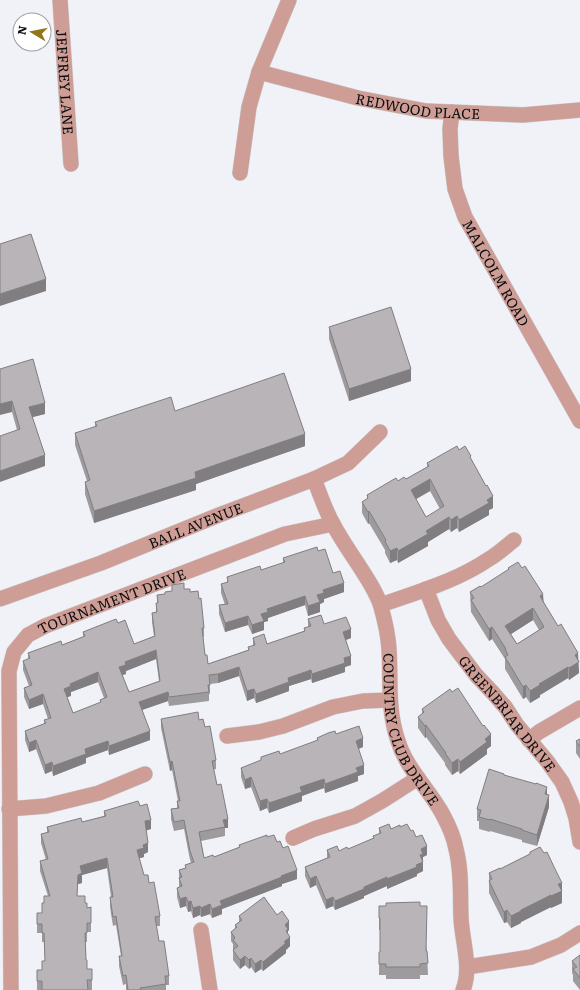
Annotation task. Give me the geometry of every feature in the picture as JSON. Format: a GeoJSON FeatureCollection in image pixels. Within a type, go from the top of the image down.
{"type":"FeatureCollection","features":[{"type":"Feature","properties":{"kind":"street","name":"JEFFREY LANE"},"geometry":{"type":"LineString","coordinates":[[60,0],[71,164]]}},
{"type":"Feature","properties":{"kind":"street"},"geometry":{"type":"LineString","coordinates":[[240,173],[249,108],[259,72],[286,1]]}},
{"type":"Feature","properties":{"kind":"street","name":"REDWOOD PLACE"},"geometry":{"type":"LineString","coordinates":[[259,72],[358,98],[426,110],[523,115],[580,110]]}},
{"type":"Feature","properties":{"kind":"street","name":"MALCOLM ROAD"},"geometry":{"type":"LineString","coordinates":[[452,112],[450,129],[451,156],[455,189],[465,217],[580,421]]}},
{"type":"Feature","properties":{"kind":"street","name":"BALL AVENUE"},"geometry":{"type":"LineString","coordinates":[[0,599],[101,563],[219,515],[314,479],[348,463],[380,432]]}},
{"type":"Feature","properties":{"kind":"street","name":"COUNTRY CLUB DRIVE"},"geometry":{"type":"LineString","coordinates":[[314,479],[333,524],[366,576],[381,605],[387,629],[392,720],[398,742],[406,761],[442,813],[456,849],[460,871],[461,920],[467,967],[462,990]]}},
{"type":"Feature","properties":{"kind":"street","name":"TOURNAMENT DRIVE"},"geometry":{"type":"LineString","coordinates":[[11,990],[9,671],[14,652],[28,635],[45,626],[285,534],[333,524]]}},
{"type":"Feature","properties":{"kind":"street"},"geometry":{"type":"LineString","coordinates":[[381,605],[459,576],[489,559],[514,540]]}},
{"type":"Feature","properties":{"kind":"street","name":"GREENBRIAR DRIVE"},"geometry":{"type":"LineString","coordinates":[[426,589],[438,620],[449,639],[476,675],[506,708],[517,725],[547,761],[562,782],[576,818],[580,842]]}},
{"type":"Feature","properties":{"kind":"street"},"geometry":{"type":"LineString","coordinates":[[227,736],[259,732],[283,726],[333,707],[363,701],[390,700]]}},
{"type":"Feature","properties":{"kind":"street"},"geometry":{"type":"LineString","coordinates":[[529,740],[539,732],[580,708]]}},
{"type":"Feature","properties":{"kind":"street"},"geometry":{"type":"LineString","coordinates":[[9,809],[46,806],[99,793],[145,774]]}},
{"type":"Feature","properties":{"kind":"street"},"geometry":{"type":"LineString","coordinates":[[293,838],[314,829],[355,816],[418,778]]}},
{"type":"Feature","properties":{"kind":"street"},"geometry":{"type":"LineString","coordinates":[[201,930],[210,990]]}},
{"type":"Feature","properties":{"kind":"street"},"geometry":{"type":"LineString","coordinates":[[467,967],[531,957],[561,945],[580,933]]}},
{"type":"Feature","properties":{"kind":"building"},"geometry":{"type":"Polygon","coordinates":[[[31,234],[46,279],[0,294],[0,244],[31,234]]]}},
{"type":"Feature","properties":{"kind":"building"},"geometry":{"type":"Polygon","coordinates":[[[391,307],[411,369],[349,389],[329,327],[391,307]]]}},
{"type":"Feature","properties":{"kind":"building"},"geometry":{"type":"Polygon","coordinates":[[[33,359],[45,403],[29,407],[45,455],[0,471],[0,436],[20,429],[12,401],[0,404],[0,369],[33,359]]]}},
{"type":"Feature","properties":{"kind":"building"},"geometry":{"type":"Polygon","coordinates":[[[284,373],[305,434],[195,472],[196,478],[94,511],[85,482],[90,480],[75,433],[97,426],[95,422],[171,397],[175,411],[284,373]]]}},
{"type":"Feature","properties":{"kind":"building"},"geometry":{"type":"Polygon","coordinates":[[[457,446],[459,450],[465,446],[486,486],[487,485],[493,496],[487,500],[489,503],[459,520],[457,516],[451,520],[449,517],[426,531],[428,534],[398,551],[397,548],[390,551],[385,541],[386,540],[362,502],[368,498],[367,495],[396,478],[398,481],[404,477],[406,479],[429,466],[427,463],[457,446]],[[430,479],[411,490],[426,517],[444,506],[430,479]]]}},
{"type":"Feature","properties":{"kind":"building"},"geometry":{"type":"Polygon","coordinates":[[[317,547],[318,551],[325,549],[333,573],[340,571],[344,583],[323,590],[324,593],[317,595],[320,602],[308,606],[305,596],[267,609],[268,612],[261,614],[264,621],[252,625],[248,616],[225,623],[219,605],[228,604],[221,584],[228,582],[227,577],[260,566],[261,570],[285,562],[283,558],[317,547]]]}},
{"type":"Feature","properties":{"kind":"building"},"geometry":{"type":"Polygon","coordinates":[[[518,562],[522,568],[525,566],[543,594],[540,596],[558,626],[561,624],[578,653],[575,655],[579,662],[539,684],[540,685],[530,691],[526,685],[523,687],[505,657],[508,655],[506,649],[492,627],[489,629],[471,600],[474,598],[470,592],[480,586],[481,587],[509,569],[508,568],[518,562]],[[533,608],[505,626],[517,644],[544,627],[533,608]]]}},
{"type":"Feature","properties":{"kind":"building"},"geometry":{"type":"Polygon","coordinates":[[[184,583],[184,589],[190,589],[190,592],[198,591],[199,599],[201,598],[204,628],[202,628],[205,655],[207,655],[208,664],[249,650],[248,647],[255,645],[253,638],[264,634],[267,644],[305,631],[304,628],[311,626],[308,619],[321,615],[324,624],[346,617],[351,629],[343,632],[351,656],[344,658],[345,663],[312,674],[311,670],[288,678],[289,682],[256,694],[254,689],[247,691],[239,667],[218,674],[209,675],[209,692],[169,697],[168,692],[139,702],[150,731],[109,746],[108,741],[85,749],[86,754],[53,766],[52,762],[45,765],[36,740],[29,743],[25,731],[46,723],[44,720],[51,718],[43,694],[29,700],[24,688],[32,685],[23,661],[30,658],[28,653],[61,641],[62,645],[75,640],[85,636],[83,632],[116,619],[118,623],[125,620],[134,644],[155,636],[152,613],[157,612],[157,595],[172,591],[172,585],[184,583]],[[156,650],[125,662],[126,665],[119,667],[129,692],[160,681],[156,650]],[[98,672],[70,684],[71,686],[64,689],[73,713],[101,702],[100,700],[107,697],[98,672]]]}},
{"type":"Feature","properties":{"kind":"building"},"geometry":{"type":"Polygon","coordinates":[[[458,688],[483,726],[484,725],[491,734],[485,739],[487,742],[460,762],[458,759],[452,763],[426,725],[425,726],[418,717],[424,712],[422,709],[450,689],[452,692],[458,688]]]}},
{"type":"Feature","properties":{"kind":"building"},"geometry":{"type":"Polygon","coordinates":[[[198,712],[199,720],[203,719],[205,727],[210,726],[216,760],[212,761],[217,785],[221,784],[228,819],[223,820],[225,827],[199,832],[204,858],[213,855],[214,857],[240,847],[239,845],[267,835],[267,837],[274,835],[277,842],[280,841],[283,848],[288,846],[297,870],[220,901],[222,905],[212,909],[210,904],[201,908],[200,906],[193,908],[191,901],[188,902],[186,897],[180,899],[177,888],[182,886],[179,878],[182,877],[179,870],[186,868],[185,865],[194,862],[190,851],[184,820],[174,822],[171,809],[179,808],[177,801],[180,801],[172,761],[170,762],[161,719],[198,712]]]}},
{"type":"Feature","properties":{"kind":"building"},"geometry":{"type":"Polygon","coordinates":[[[359,726],[363,738],[356,741],[364,765],[356,768],[358,772],[325,784],[324,779],[300,787],[302,792],[269,803],[267,799],[260,801],[251,777],[245,780],[241,768],[261,760],[261,757],[279,751],[280,754],[318,740],[317,738],[328,733],[335,731],[336,734],[359,726]]]}},
{"type":"Feature","properties":{"kind":"building"},"geometry":{"type":"Polygon","coordinates":[[[580,739],[580,747],[576,741],[580,739]]]}},
{"type":"Feature","properties":{"kind":"building"},"geometry":{"type":"Polygon","coordinates":[[[489,769],[504,775],[547,787],[545,794],[549,795],[537,835],[490,819],[479,817],[481,810],[477,809],[489,769]]]}},
{"type":"Feature","properties":{"kind":"building"},"geometry":{"type":"Polygon","coordinates":[[[138,801],[140,806],[147,804],[151,820],[145,821],[148,843],[143,845],[144,848],[137,850],[144,875],[148,875],[149,883],[154,882],[160,916],[155,917],[159,941],[164,941],[169,976],[165,976],[166,984],[140,988],[141,990],[128,990],[126,975],[123,976],[119,956],[122,956],[116,916],[113,917],[111,904],[110,897],[113,897],[107,858],[80,866],[82,873],[78,875],[77,896],[85,896],[87,908],[91,907],[91,923],[87,923],[87,933],[85,933],[87,969],[92,969],[92,980],[87,980],[88,990],[42,990],[42,981],[37,981],[37,970],[42,970],[42,961],[45,961],[44,933],[42,933],[42,924],[37,924],[37,913],[42,913],[44,896],[50,896],[40,861],[48,859],[41,834],[49,832],[47,827],[81,818],[82,822],[106,816],[104,811],[138,801]]]}},
{"type":"Feature","properties":{"kind":"building"},"geometry":{"type":"Polygon","coordinates":[[[389,824],[391,829],[407,824],[411,831],[413,830],[416,837],[422,835],[427,846],[421,849],[423,854],[420,855],[423,862],[416,865],[417,867],[387,879],[387,877],[364,887],[364,889],[335,901],[333,897],[326,900],[316,876],[310,879],[305,867],[330,857],[327,850],[337,846],[339,851],[347,847],[348,849],[374,838],[373,836],[381,833],[379,828],[389,824]]]}},
{"type":"Feature","properties":{"kind":"building"},"geometry":{"type":"Polygon","coordinates":[[[540,847],[544,853],[547,852],[562,883],[558,884],[562,891],[551,895],[511,916],[507,910],[504,912],[489,881],[492,879],[489,873],[530,854],[530,852],[540,847]]]}},
{"type":"Feature","properties":{"kind":"building"},"geometry":{"type":"Polygon","coordinates":[[[264,897],[277,915],[282,911],[289,921],[285,925],[288,929],[286,931],[290,937],[284,942],[286,943],[263,962],[261,960],[255,964],[251,958],[249,960],[245,956],[240,960],[233,950],[238,946],[233,940],[235,938],[231,932],[237,927],[235,925],[242,920],[239,916],[264,897]]]}},
{"type":"Feature","properties":{"kind":"building"},"geometry":{"type":"Polygon","coordinates":[[[420,902],[420,906],[427,906],[426,951],[428,963],[420,964],[420,967],[386,967],[386,964],[379,964],[379,906],[386,906],[386,903],[420,902]]]}},
{"type":"Feature","properties":{"kind":"building"},"geometry":{"type":"Polygon","coordinates":[[[580,955],[580,978],[573,969],[577,967],[572,961],[580,955]]]}}]}
